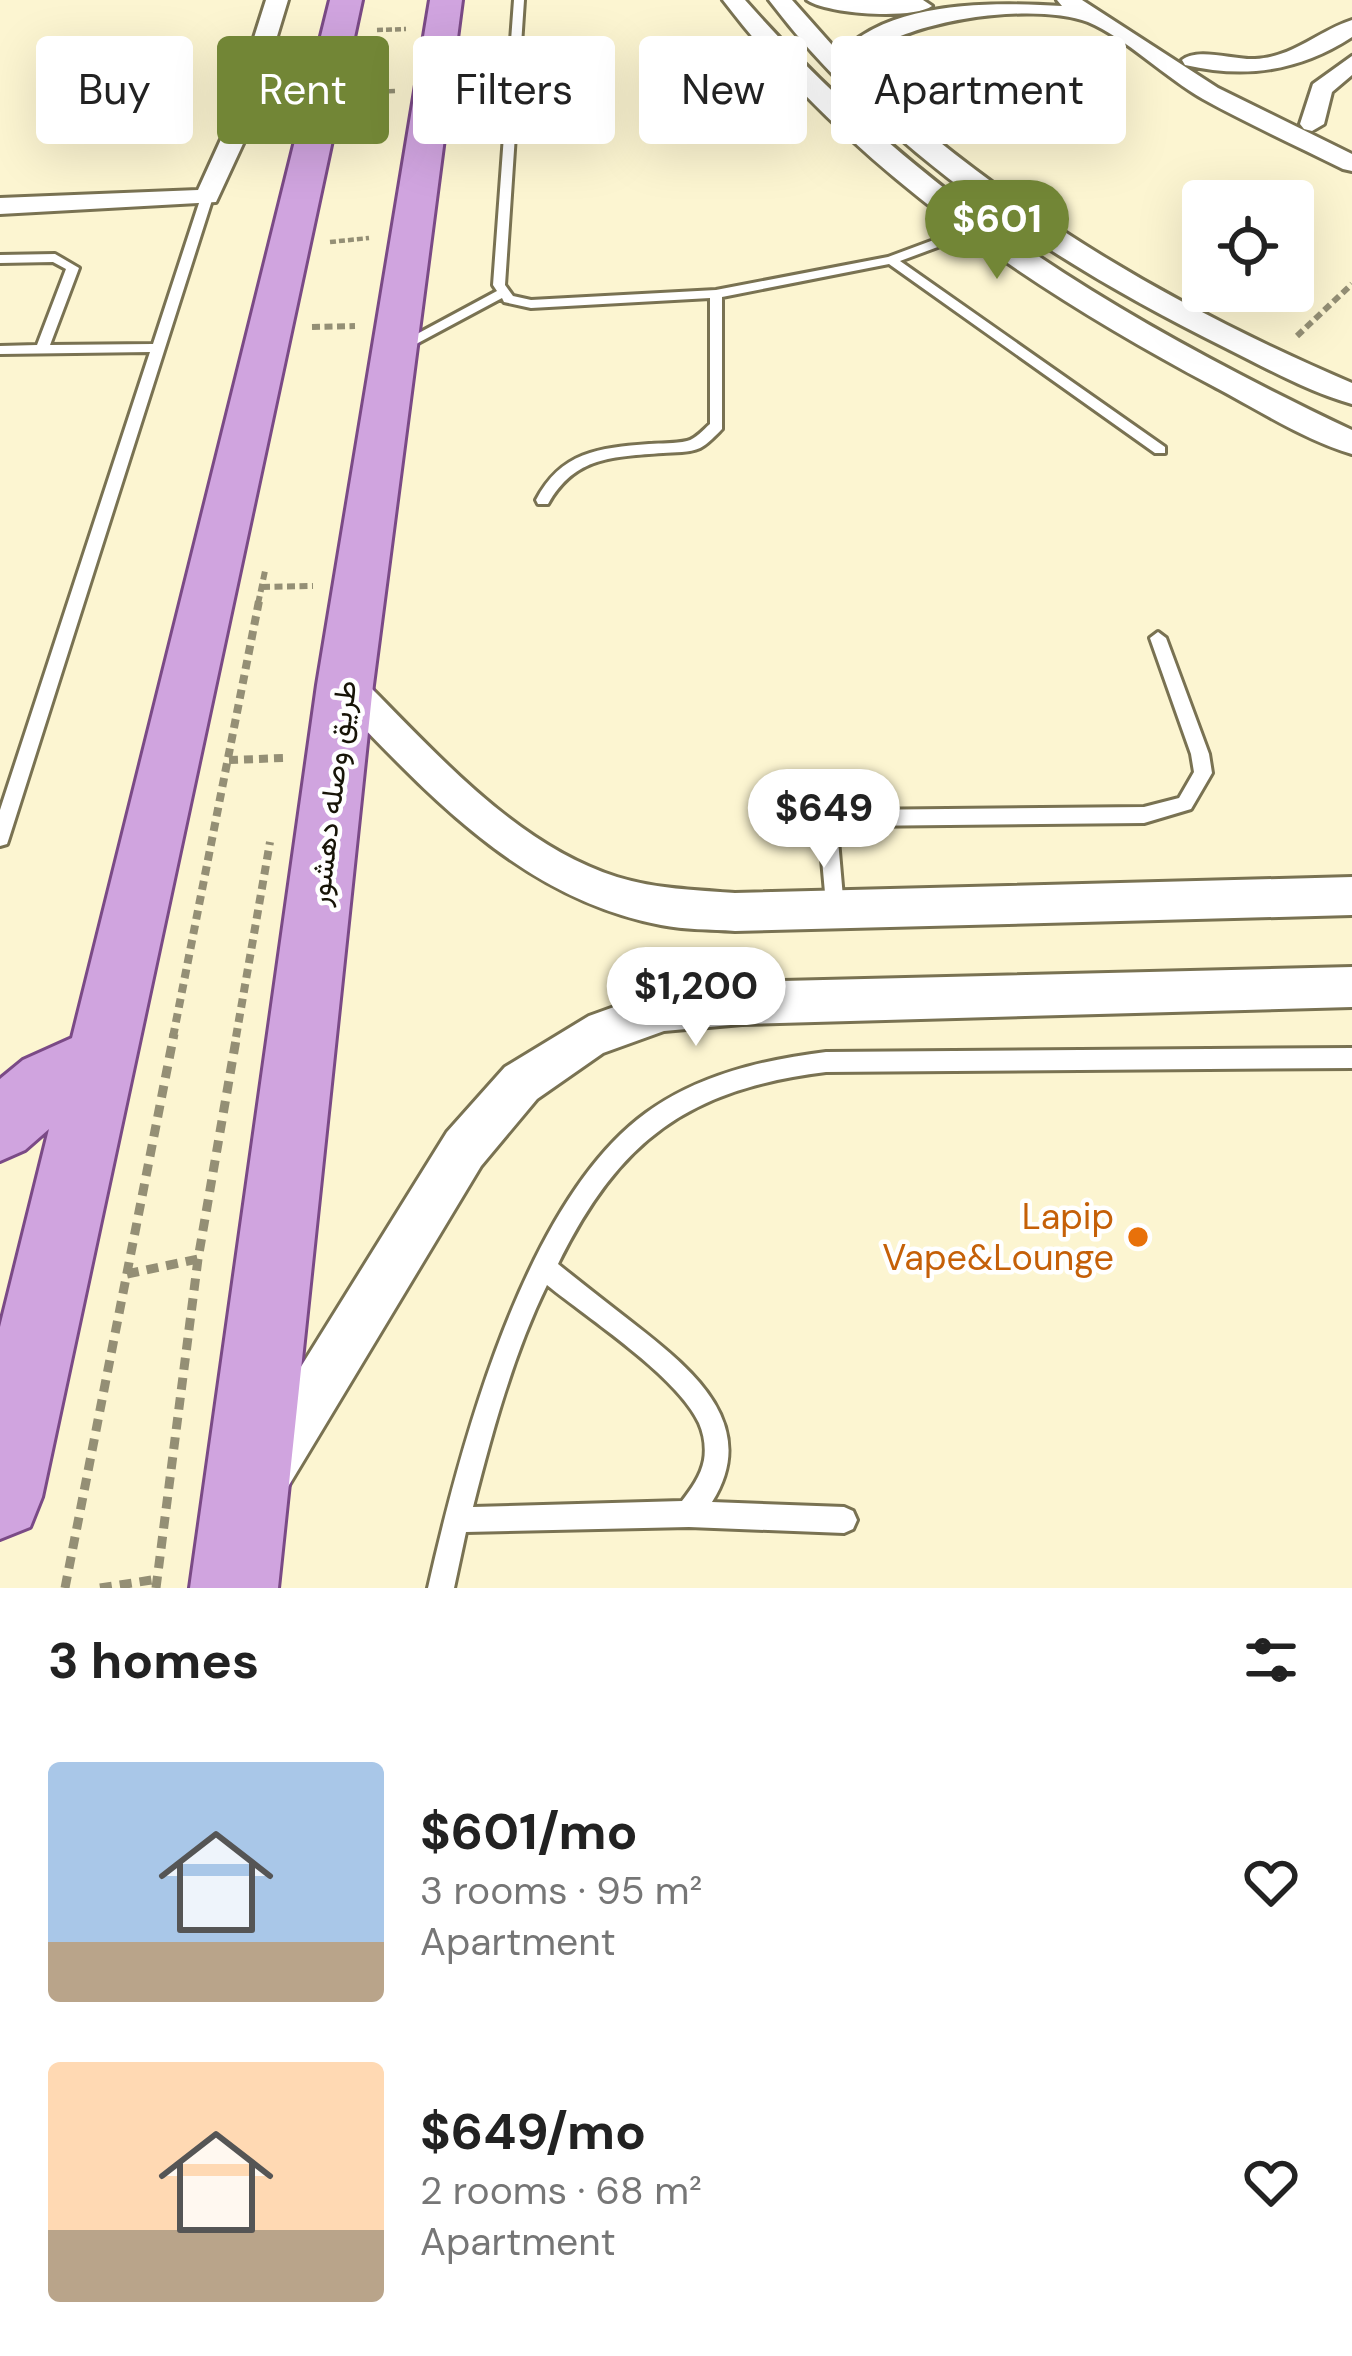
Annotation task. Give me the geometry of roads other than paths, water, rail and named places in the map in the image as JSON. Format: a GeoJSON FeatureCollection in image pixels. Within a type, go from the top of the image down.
{"type":"FeatureCollection","features":[{"type":"Feature","properties":{"kind":"main road","name":"طريق وصله دهشور"},"geometry":{"type":"LineString","coordinates":[[234,1588],[345,685],[374,338],[427,15]]}},
{"type":"Feature","properties":{"kind":"main road"},"geometry":{"type":"LineString","coordinates":[[0,1497],[104,1058],[368,24]]}},
{"type":"Feature","properties":{"kind":"main road"},"geometry":{"type":"LineString","coordinates":[[0,1125],[48,1084],[104,1058]]}},
{"type":"Feature","properties":{"kind":"street"},"geometry":{"type":"LineString","coordinates":[[0,206],[208,197],[235,136],[277,0]]}},
{"type":"Feature","properties":{"kind":"street"},"geometry":{"type":"LineString","coordinates":[[734,0],[838,117],[974,229],[1164,349],[1352,442]]}},
{"type":"Feature","properties":{"kind":"street"},"geometry":{"type":"LineString","coordinates":[[780,0],[831,54]]}},
{"type":"Feature","properties":{"kind":"street"},"geometry":{"type":"LineString","coordinates":[[818,0],[896,8],[956,0]]}},
{"type":"Feature","properties":{"kind":"street"},"geometry":{"type":"LineString","coordinates":[[1068,0],[1096,8],[1352,142]]}},
{"type":"Feature","properties":{"kind":"street"},"geometry":{"type":"LineString","coordinates":[[878,36],[902,25],[1024,8],[1096,8],[1210,93],[1352,164]]}},
{"type":"Feature","properties":{"kind":"street"},"geometry":{"type":"LineString","coordinates":[[1193,60],[1238,66],[1280,64],[1311,54],[1352,27]]}},
{"type":"Feature","properties":{"kind":"street"},"geometry":{"type":"LineString","coordinates":[[1312,124],[1321,89],[1352,63]]}},
{"type":"Feature","properties":{"kind":"street"},"geometry":{"type":"LineString","coordinates":[[925,144],[992,196],[1124,283],[1270,362],[1352,394]]}},
{"type":"Feature","properties":{"kind":"street"},"geometry":{"type":"LineString","coordinates":[[345,685],[472,810],[523,853],[586,885],[658,906],[735,912],[1352,896]]}},
{"type":"Feature","properties":{"kind":"street"},"geometry":{"type":"LineString","coordinates":[[246,1507],[464,1149],[521,1083],[589,1037],[664,1010],[742,1003],[1352,987]]}},
{"type":"Feature","properties":{"kind":"lane"},"geometry":{"type":"LineString","coordinates":[[502,292],[519,0]]}},
{"type":"Feature","properties":{"kind":"lane"},"geometry":{"type":"LineString","coordinates":[[0,838],[208,197]]}},
{"type":"Feature","properties":{"kind":"lane"},"geometry":{"type":"LineString","coordinates":[[374,338],[502,292],[531,304],[716,294],[891,260],[974,229]]}},
{"type":"Feature","properties":{"kind":"lane"},"geometry":{"type":"LineString","coordinates":[[1,260],[55,258],[73,268],[43,350]]}},
{"type":"Feature","properties":{"kind":"lane"},"geometry":{"type":"LineString","coordinates":[[891,260],[1160,450]]}},
{"type":"Feature","properties":{"kind":"lane"},"geometry":{"type":"LineString","coordinates":[[543,500],[560,471],[578,461],[695,445],[709,437],[718,426],[716,294]]}},
{"type":"Feature","properties":{"kind":"lane"},"geometry":{"type":"LineString","coordinates":[[0,350],[158,348]]}},
{"type":"Feature","properties":{"kind":"lane"},"geometry":{"type":"LineString","coordinates":[[835,909],[829,837],[852,818],[1144,815],[1185,804],[1203,773],[1200,754],[1158,638]]}},
{"type":"Feature","properties":{"kind":"lane"},"geometry":{"type":"LineString","coordinates":[[441,1588],[455,1520],[482,1433],[544,1268],[569,1219],[631,1138],[668,1110],[746,1075],[826,1062],[1352,1058]]}},
{"type":"Feature","properties":{"kind":"lane"},"geometry":{"type":"LineString","coordinates":[[544,1268],[698,1393],[717,1441],[705,1494],[689,1514]]}},
{"type":"Feature","properties":{"kind":"lane"},"geometry":{"type":"LineString","coordinates":[[455,1520],[689,1514],[844,1520]]}},
{"type":"Feature","properties":{"kind":"place","name":"Lapip Vape&Lounge"},"geometry":{"type":"Point","coordinates":[1138,1237]}}]}
